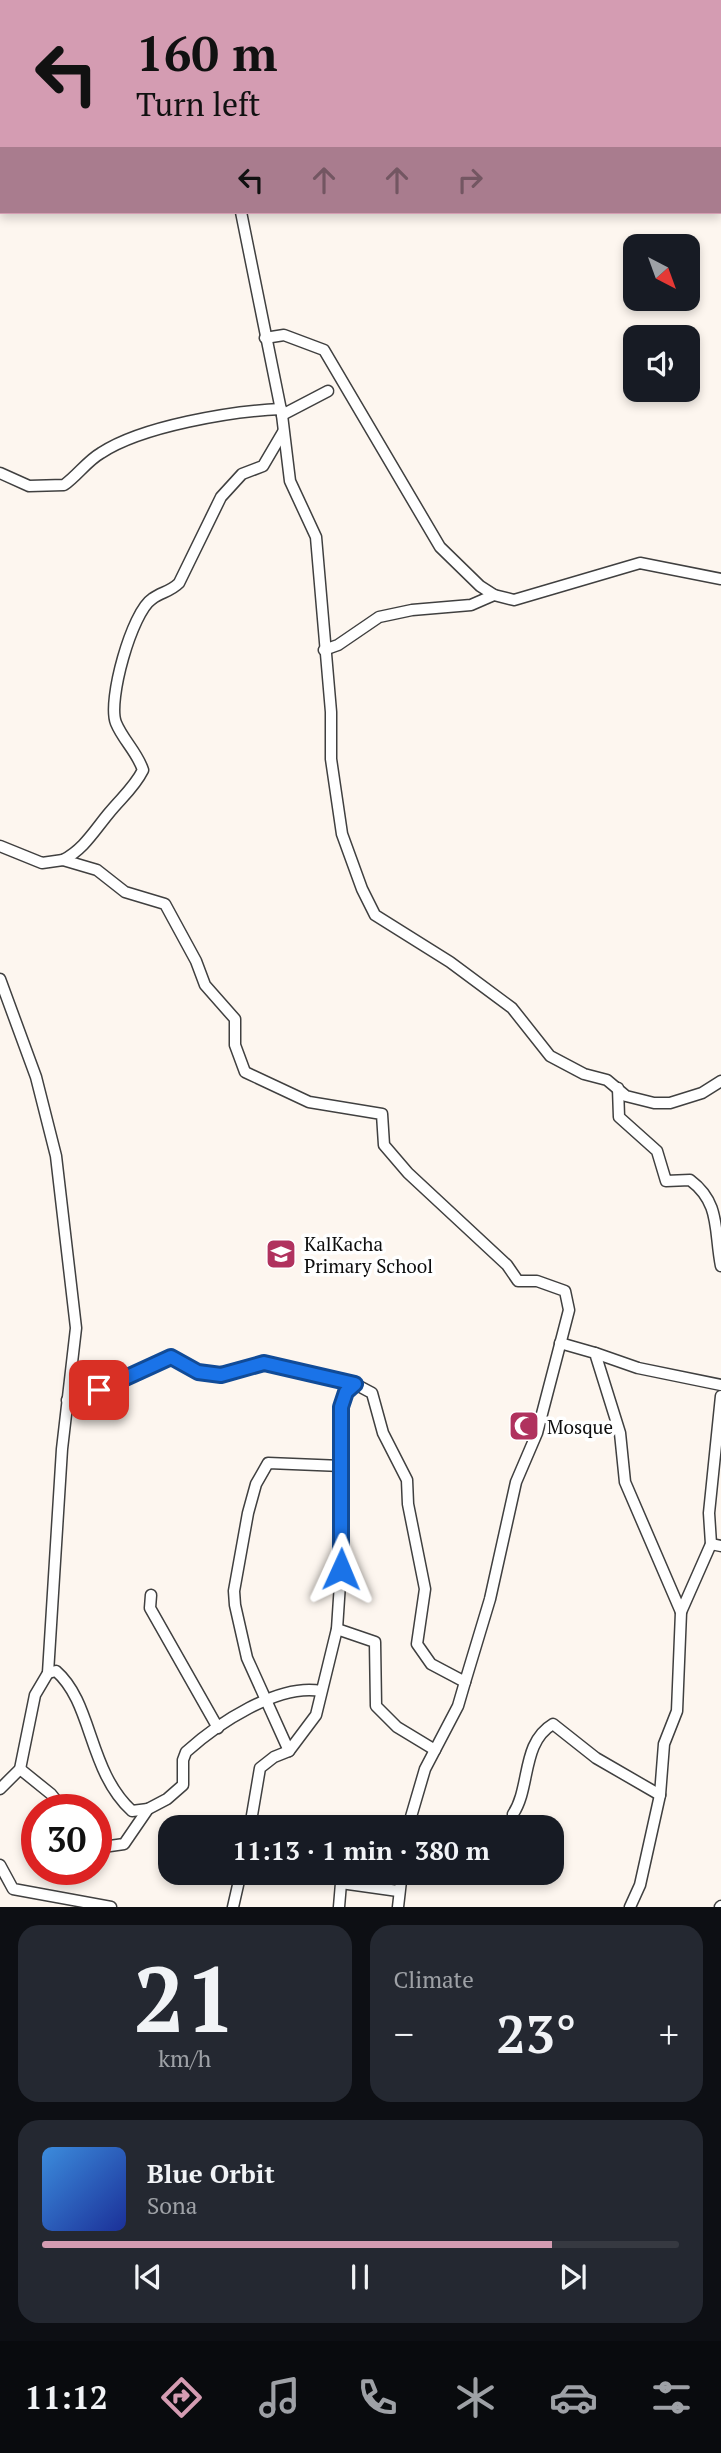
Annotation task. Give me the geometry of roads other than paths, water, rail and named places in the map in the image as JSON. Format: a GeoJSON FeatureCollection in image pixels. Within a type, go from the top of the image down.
{"type":"FeatureCollection","features":[{"type":"Feature","properties":{"kind":"street"},"geometry":{"type":"LineString","coordinates":[[240,214],[281,412],[290,481],[316,537],[331,712],[331,759],[342,834],[362,889],[375,915],[450,962],[512,1007],[550,1056],[584,1074],[607,1080],[626,1096],[654,1103],[670,1103],[702,1093],[721,1081]]}},
{"type":"Feature","properties":{"kind":"street"},"geometry":{"type":"LineString","coordinates":[[265,338],[284,335],[324,350],[440,547],[480,586],[494,594],[514,600],[640,563],[721,579]]}},
{"type":"Feature","properties":{"kind":"street"},"geometry":{"type":"LineString","coordinates":[[0,474],[29,486],[64,485],[100,453],[145,433],[201,419],[281,412],[328,391]]}},
{"type":"Feature","properties":{"kind":"street"},"geometry":{"type":"LineString","coordinates":[[0,846],[42,863],[63,860],[80,851],[110,811],[127,796],[143,770],[138,755],[116,722],[115,709],[121,664],[142,611],[152,598],[171,591],[179,583],[221,497],[242,474],[263,466],[284,432]]}},
{"type":"Feature","properties":{"kind":"street"},"geometry":{"type":"LineString","coordinates":[[324,650],[338,645],[380,617],[421,608],[471,605],[494,594]]}},
{"type":"Feature","properties":{"kind":"street"},"geometry":{"type":"LineString","coordinates":[[63,860],[97,870],[125,891],[165,904],[196,961],[205,985],[235,1019],[235,1045],[246,1072],[309,1102],[382,1114],[384,1145],[408,1173],[497,1256],[518,1281],[537,1281],[565,1291],[569,1310],[537,1433],[516,1482],[489,1599],[466,1682],[458,1706],[425,1769],[412,1815]]}},
{"type":"Feature","properties":{"kind":"street"},"geometry":{"type":"LineString","coordinates":[[0,979],[36,1077],[56,1156],[76,1328],[67,1400],[48,1673],[35,1695],[20,1769],[0,1789]]}},
{"type":"Feature","properties":{"kind":"street"},"geometry":{"type":"LineString","coordinates":[[618,1088],[619,1117],[657,1151],[666,1181],[690,1180],[706,1192],[715,1212],[721,1266]]}},
{"type":"Feature","properties":{"kind":"street"},"geometry":{"type":"LineString","coordinates":[[560,1343],[638,1368],[721,1385]]}},
{"type":"Feature","properties":{"kind":"street"},"geometry":{"type":"LineString","coordinates":[[595,1353],[620,1433],[625,1482],[681,1612]]}},
{"type":"Feature","properties":{"kind":"street"},"geometry":{"type":"LineString","coordinates":[[67,1400],[99,1390],[171,1357],[198,1372],[221,1375],[264,1363],[355,1384],[375,1397],[383,1433],[407,1480],[408,1504],[425,1589],[417,1644],[431,1664],[466,1682]]}},
{"type":"Feature","properties":{"kind":"street"},"geometry":{"type":"LineString","coordinates":[[252,1815],[260,1768],[274,1757],[289,1751],[316,1715],[337,1629],[341,1598],[341,1407],[346,1392],[355,1384]]}},
{"type":"Feature","properties":{"kind":"street"},"geometry":{"type":"LineString","coordinates":[[630,1907],[640,1885],[660,1795],[664,1744],[677,1711],[681,1612],[716,1545],[709,1513],[721,1396]]}},
{"type":"Feature","properties":{"kind":"street"},"geometry":{"type":"LineString","coordinates":[[289,1751],[276,1728],[267,1699],[247,1658],[234,1591],[256,1484],[264,1468],[274,1461],[342,1466]]}},
{"type":"Feature","properties":{"kind":"street"},"geometry":{"type":"LineString","coordinates":[[151,1595],[150,1608],[218,1728]]}},
{"type":"Feature","properties":{"kind":"street"},"geometry":{"type":"LineString","coordinates":[[337,1629],[375,1642],[376,1706],[397,1727],[435,1750]]}},
{"type":"Feature","properties":{"kind":"street"},"geometry":{"type":"LineString","coordinates":[[48,1673],[56,1671],[75,1695],[93,1748],[114,1792],[132,1811],[148,1808],[180,1788],[187,1752],[218,1728],[267,1699],[304,1689],[321,1691]]}},
{"type":"Feature","properties":{"kind":"street"},"geometry":{"type":"LineString","coordinates":[[513,1814],[525,1790],[528,1757],[553,1724],[596,1758],[660,1795]]}},
{"type":"Feature","properties":{"kind":"street"},"geometry":{"type":"LineString","coordinates":[[20,1769],[51,1794]]}},
{"type":"Feature","properties":{"kind":"street"},"geometry":{"type":"LineString","coordinates":[[112,1846],[124,1844],[148,1808]]}},
{"type":"Feature","properties":{"kind":"street"},"geometry":{"type":"LineString","coordinates":[[0,1865],[13,1889]]}},
{"type":"Feature","properties":{"kind":"street"},"geometry":{"type":"LineString","coordinates":[[339,1907],[341,1883],[398,1891]]}},
{"type":"Feature","properties":{"kind":"street"},"geometry":{"type":"LineString","coordinates":[[233,1907],[238,1885]]}},
{"type":"Feature","properties":{"kind":"street"},"geometry":{"type":"LineString","coordinates":[[398,1907],[399,1885]]}},
{"type":"Feature","properties":{"kind":"street"},"geometry":{"type":"LineString","coordinates":[[0,1886],[111,1907]]}},
{"type":"Feature","properties":{"kind":"place","name":"KalKacha Primary School"},"geometry":{"type":"Point","coordinates":[281,1254]}},
{"type":"Feature","properties":{"kind":"place","name":"Mosque"},"geometry":{"type":"Point","coordinates":[524,1426]}}]}
